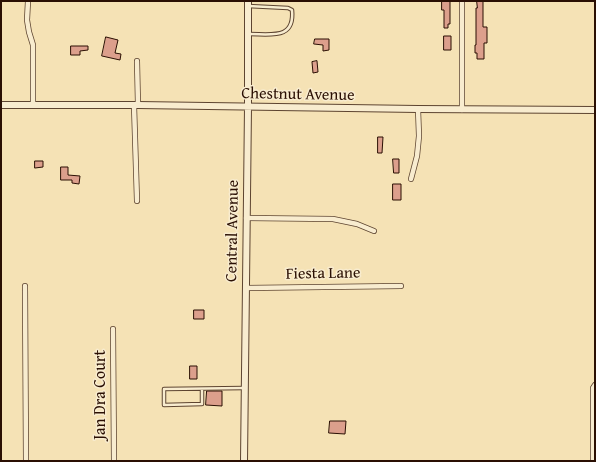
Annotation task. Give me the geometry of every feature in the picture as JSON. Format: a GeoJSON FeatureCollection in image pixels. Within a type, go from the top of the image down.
{"type":"FeatureCollection","features":[{"type":"Feature","properties":{"kind":"street"},"geometry":{"type":"LineString","coordinates":[[28,1],[27,20],[33,45],[33,105]]}},
{"type":"Feature","properties":{"kind":"street"},"geometry":{"type":"LineString","coordinates":[[462,1],[462,110]]}},
{"type":"Feature","properties":{"kind":"street","name":"Central Avenue"},"geometry":{"type":"LineString","coordinates":[[244,461],[248,4]]}},
{"type":"Feature","properties":{"kind":"street"},"geometry":{"type":"LineString","coordinates":[[136,201],[137,61]]}},
{"type":"Feature","properties":{"kind":"street","name":"Chestnut Avenue"},"geometry":{"type":"LineString","coordinates":[[1,105],[595,110]]}},
{"type":"Feature","properties":{"kind":"street"},"geometry":{"type":"LineString","coordinates":[[411,179],[417,156],[419,136],[418,109]]}},
{"type":"Feature","properties":{"kind":"street"},"geometry":{"type":"LineString","coordinates":[[246,218],[333,219],[356,224],[374,231]]}},
{"type":"Feature","properties":{"kind":"street"},"geometry":{"type":"LineString","coordinates":[[25,286],[26,461]]}},
{"type":"Feature","properties":{"kind":"street","name":"Fiesta Lane"},"geometry":{"type":"LineString","coordinates":[[246,288],[400,286]]}},
{"type":"Feature","properties":{"kind":"street","name":"Jan Dra Court"},"geometry":{"type":"LineString","coordinates":[[113,329],[114,461]]}},
{"type":"Feature","properties":{"kind":"street"},"geometry":{"type":"LineString","coordinates":[[593,461],[593,388],[595,385]]}},
{"type":"Feature","properties":{"kind":"lane"},"geometry":{"type":"LineString","coordinates":[[248,4],[288,8],[292,10],[293,18],[292,24],[288,30],[279,34],[248,34]]}},
{"type":"Feature","properties":{"kind":"lane"},"geometry":{"type":"LineString","coordinates":[[202,389],[202,404],[164,405],[164,389],[245,388]]}},
{"type":"Feature","properties":{"kind":"building"},"geometry":{"type":"Polygon","coordinates":[[[442,1],[450,1],[450,24],[448,24],[448,28],[444,28],[444,10],[442,10],[442,1]]]}},
{"type":"Feature","properties":{"kind":"building"},"geometry":{"type":"Polygon","coordinates":[[[477,1],[483,1],[483,27],[487,27],[487,43],[484,43],[484,59],[477,59],[477,53],[475,53],[477,1]]]}},
{"type":"Feature","properties":{"kind":"building"},"geometry":{"type":"Polygon","coordinates":[[[444,36],[451,36],[451,50],[444,50],[444,36]]]}},
{"type":"Feature","properties":{"kind":"building"},"geometry":{"type":"Polygon","coordinates":[[[106,37],[118,40],[115,53],[121,54],[120,60],[102,56],[106,37]]]}},
{"type":"Feature","properties":{"kind":"building"},"geometry":{"type":"Polygon","coordinates":[[[315,39],[329,39],[329,50],[323,51],[323,45],[314,44],[315,39]]]}},
{"type":"Feature","properties":{"kind":"building"},"geometry":{"type":"Polygon","coordinates":[[[71,46],[88,46],[88,50],[80,51],[80,55],[71,55],[71,46]]]}},
{"type":"Feature","properties":{"kind":"building"},"geometry":{"type":"Polygon","coordinates":[[[317,61],[318,72],[313,73],[312,62],[317,61]]]}},
{"type":"Feature","properties":{"kind":"building"},"geometry":{"type":"Polygon","coordinates":[[[378,137],[383,137],[382,153],[378,153],[378,137]]]}},
{"type":"Feature","properties":{"kind":"building"},"geometry":{"type":"Polygon","coordinates":[[[393,159],[399,159],[399,173],[394,173],[393,159]]]}},
{"type":"Feature","properties":{"kind":"building"},"geometry":{"type":"Polygon","coordinates":[[[35,161],[43,161],[43,167],[35,168],[35,161]]]}},
{"type":"Feature","properties":{"kind":"building"},"geometry":{"type":"Polygon","coordinates":[[[61,167],[68,167],[68,175],[80,176],[79,184],[72,183],[72,180],[61,180],[61,167]]]}},
{"type":"Feature","properties":{"kind":"building"},"geometry":{"type":"Polygon","coordinates":[[[393,184],[401,184],[401,200],[393,200],[393,184]]]}},
{"type":"Feature","properties":{"kind":"building"},"geometry":{"type":"Polygon","coordinates":[[[194,310],[204,310],[204,319],[194,319],[194,310]]]}},
{"type":"Feature","properties":{"kind":"building"},"geometry":{"type":"Polygon","coordinates":[[[190,366],[197,366],[197,379],[190,379],[190,366]]]}},
{"type":"Feature","properties":{"kind":"building"},"geometry":{"type":"Polygon","coordinates":[[[207,391],[222,391],[222,406],[206,405],[207,391]]]}},
{"type":"Feature","properties":{"kind":"building"},"geometry":{"type":"Polygon","coordinates":[[[330,421],[346,421],[345,434],[329,433],[330,421]]]}}]}
